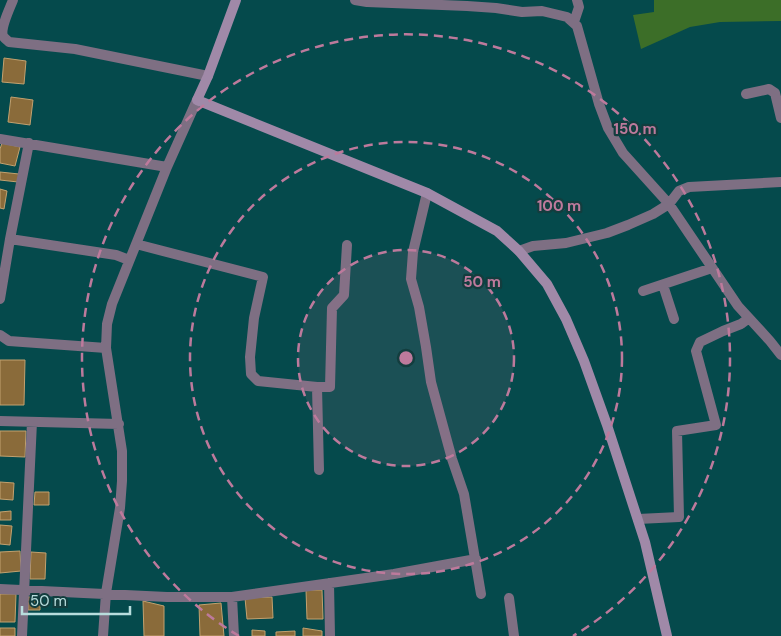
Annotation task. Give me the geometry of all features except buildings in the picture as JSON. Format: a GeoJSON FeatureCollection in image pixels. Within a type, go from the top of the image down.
{"type":"FeatureCollection","features":[{"type":"Feature","properties":{"kind":"street"},"geometry":{"type":"LineString","coordinates":[[13,0],[3,23],[2,32],[2,38],[10,42],[75,49],[208,76]]}},
{"type":"Feature","properties":{"kind":"street"},"geometry":{"type":"LineString","coordinates":[[103,636],[106,593],[120,508],[122,451],[106,348],[107,324],[112,304],[129,260],[167,167],[208,76],[236,0]]}},
{"type":"Feature","properties":{"kind":"street"},"geometry":{"type":"LineString","coordinates":[[354,0],[496,8],[522,12],[542,11],[567,17],[574,22],[577,26],[599,104],[608,128],[623,153],[669,204],[738,306],[781,355]]}},
{"type":"Feature","properties":{"kind":"street"},"geometry":{"type":"LineString","coordinates":[[574,22],[578,7],[577,0]]}},
{"type":"Feature","properties":{"kind":"street"},"geometry":{"type":"LineString","coordinates":[[746,94],[769,89],[775,93],[781,118]]}},
{"type":"Feature","properties":{"kind":"street"},"geometry":{"type":"LineString","coordinates":[[198,100],[427,193],[497,231],[519,251],[547,284],[566,319],[584,361],[638,519],[667,636]]}},
{"type":"Feature","properties":{"kind":"street"},"geometry":{"type":"LineString","coordinates":[[0,139],[167,167]]}},
{"type":"Feature","properties":{"kind":"street"},"geometry":{"type":"LineString","coordinates":[[0,299],[29,143]]}},
{"type":"Feature","properties":{"kind":"street"},"geometry":{"type":"LineString","coordinates":[[519,251],[533,246],[566,243],[607,233],[653,214],[669,204],[679,191],[689,187],[781,182]]}},
{"type":"Feature","properties":{"kind":"street"},"geometry":{"type":"LineString","coordinates":[[427,193],[413,252],[411,279],[419,307],[430,382],[464,494],[481,594]]}},
{"type":"Feature","properties":{"kind":"street"},"geometry":{"type":"LineString","coordinates":[[10,239],[116,255],[129,260]]}},
{"type":"Feature","properties":{"kind":"street"},"geometry":{"type":"LineString","coordinates":[[136,244],[263,277],[254,318],[250,357],[251,374],[258,381],[317,387],[330,387],[332,308],[344,295],[347,245]]}},
{"type":"Feature","properties":{"kind":"street"},"geometry":{"type":"LineString","coordinates":[[643,292],[712,268]]}},
{"type":"Feature","properties":{"kind":"street"},"geometry":{"type":"LineString","coordinates":[[663,285],[674,319]]}},
{"type":"Feature","properties":{"kind":"street"},"geometry":{"type":"LineString","coordinates":[[638,519],[679,518],[677,431],[716,425],[696,351],[700,342],[741,324],[749,318]]}},
{"type":"Feature","properties":{"kind":"street"},"geometry":{"type":"LineString","coordinates":[[0,335],[9,341],[106,348]]}},
{"type":"Feature","properties":{"kind":"street"},"geometry":{"type":"LineString","coordinates":[[317,387],[319,470]]}},
{"type":"Feature","properties":{"kind":"street"},"geometry":{"type":"LineString","coordinates":[[0,421],[119,424]]}},
{"type":"Feature","properties":{"kind":"street"},"geometry":{"type":"LineString","coordinates":[[22,636],[32,422]]}},
{"type":"Feature","properties":{"kind":"street"},"geometry":{"type":"LineString","coordinates":[[0,589],[168,597],[232,597],[420,570],[476,559]]}},
{"type":"Feature","properties":{"kind":"street"},"geometry":{"type":"LineString","coordinates":[[329,583],[330,636]]}},
{"type":"Feature","properties":{"kind":"street"},"geometry":{"type":"LineString","coordinates":[[232,597],[234,636]]}},
{"type":"Feature","properties":{"kind":"street"},"geometry":{"type":"LineString","coordinates":[[509,598],[514,636]]}},
{"type":"Feature","properties":{"kind":"green space"},"geometry":{"type":"Polygon","coordinates":[[[654,0],[781,0],[781,21],[720,22],[690,27],[641,49],[633,15],[654,12],[654,0]]]}}]}
